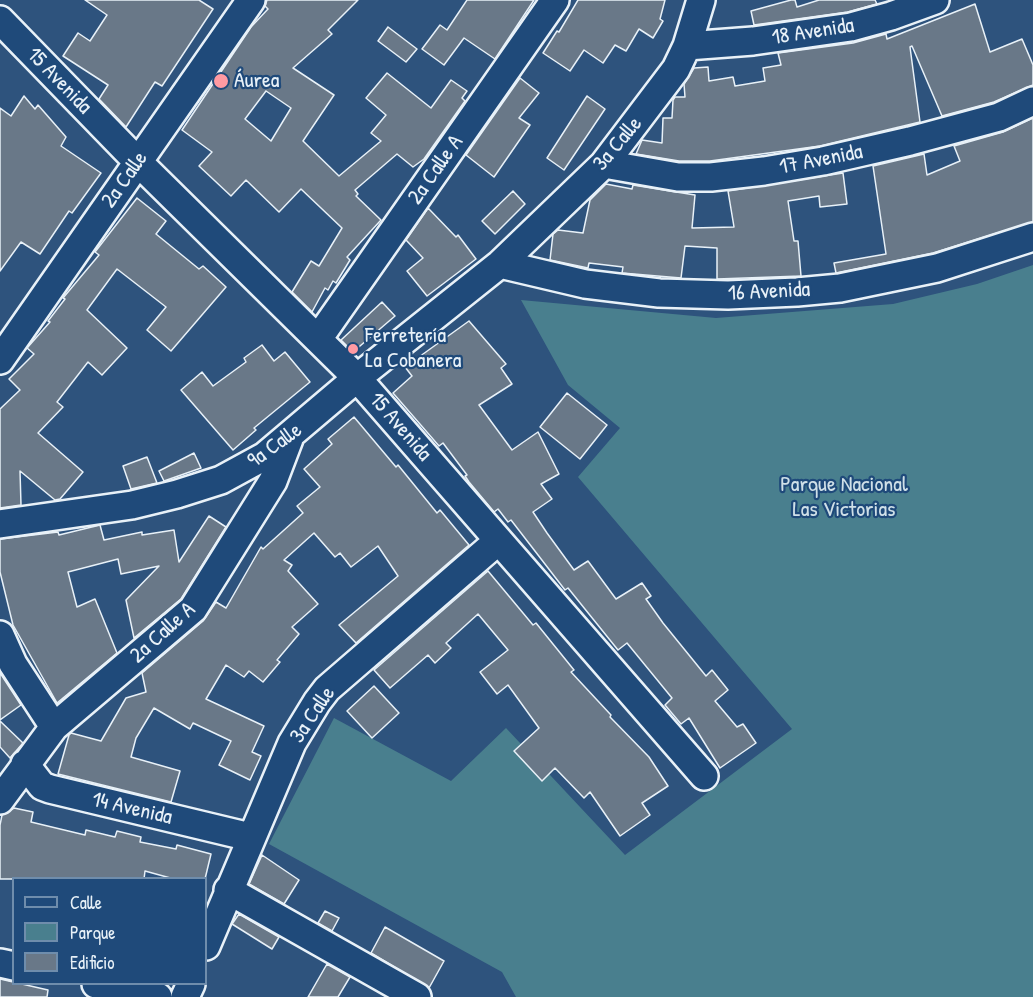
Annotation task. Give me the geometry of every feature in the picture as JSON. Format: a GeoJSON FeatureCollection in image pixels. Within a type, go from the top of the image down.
{"type":"FeatureCollection","features":[{"type":"Feature","properties":{"kind":"street","name":"2a Calle"},"geometry":{"type":"LineString","coordinates":[[0,360],[251,0]]}},
{"type":"Feature","properties":{"kind":"street","name":"2a Calle A"},"geometry":{"type":"LineString","coordinates":[[318,339],[555,0]]}},
{"type":"Feature","properties":{"kind":"street","name":"3a Calle"},"geometry":{"type":"LineString","coordinates":[[500,264],[604,164],[661,91],[687,46],[701,0]]}},
{"type":"Feature","properties":{"kind":"street","name":"18 Avenida"},"geometry":{"type":"LineString","coordinates":[[687,46],[753,41],[851,27],[935,0]]}},
{"type":"Feature","properties":{"kind":"street","name":"15 Avenida"},"geometry":{"type":"LineString","coordinates":[[0,20],[138,162],[357,378],[704,776]]}},
{"type":"Feature","properties":{"kind":"street","name":"17 Avenida"},"geometry":{"type":"LineString","coordinates":[[604,164],[678,177],[711,177],[764,171],[823,161],[920,139],[999,117],[1033,101]]}},
{"type":"Feature","properties":{"kind":"street","name":"16 Avenida"},"geometry":{"type":"LineString","coordinates":[[500,264],[585,284],[659,293],[728,295],[840,288],[937,268],[1033,237]]}},
{"type":"Feature","properties":{"kind":"street","name":"9a Calle"},"geometry":{"type":"LineString","coordinates":[[0,524],[132,505],[221,480],[245,468],[290,438],[357,378],[500,264]]}},
{"type":"Feature","properties":{"kind":"street","name":"2a Calle A"},"geometry":{"type":"LineString","coordinates":[[0,800],[54,727],[193,609],[273,482],[290,438]]}},
{"type":"Feature","properties":{"kind":"street","name":"3a Calle"},"geometry":{"type":"LineString","coordinates":[[207,943],[250,837],[292,743],[327,689],[498,541]]}},
{"type":"Feature","properties":{"kind":"street"},"geometry":{"type":"LineString","coordinates":[[0,635],[13,664],[54,727]]}},
{"type":"Feature","properties":{"kind":"street","name":"14 Avenida"},"geometry":{"type":"LineString","coordinates":[[25,764],[42,786],[50,789],[250,837]]}},
{"type":"Feature","properties":{"kind":"street"},"geometry":{"type":"LineString","coordinates":[[228,890],[417,997]]}},
{"type":"Feature","properties":{"kind":"street"},"geometry":{"type":"LineString","coordinates":[[101,985],[158,997]]}},
{"type":"Feature","properties":{"kind":"green space","name":"Parque Nacional Las Victorias"},"geometry":{"type":"Polygon","coordinates":[[[1033,265],[1033,997],[516,997],[502,972],[269,844],[334,718],[451,781],[506,728],[625,855],[792,729],[578,477],[620,428],[568,385],[521,300],[716,318],[893,304],[977,284],[1033,265]]]}},
{"type":"Feature","properties":{"kind":"building"},"geometry":{"type":"Polygon","coordinates":[[[85,0],[199,0],[213,9],[162,86],[155,82],[126,127],[99,99],[108,85],[63,56],[78,33],[90,41],[107,15],[85,0]]]}},
{"type":"Feature","properties":{"kind":"building"},"geometry":{"type":"Polygon","coordinates":[[[267,0],[358,0],[328,30],[332,34],[293,68],[334,95],[303,141],[339,176],[381,141],[371,133],[386,115],[366,98],[387,73],[431,108],[451,80],[467,91],[462,98],[465,101],[424,159],[413,167],[397,154],[355,190],[358,194],[356,196],[381,220],[347,257],[350,260],[336,283],[333,281],[328,290],[325,288],[312,312],[292,292],[311,261],[319,266],[342,228],[301,189],[279,212],[246,180],[231,196],[199,166],[212,152],[182,130],[251,27],[268,9],[265,6],[267,0]],[[266,91],[245,119],[271,141],[291,108],[266,91]]]}},
{"type":"Feature","properties":{"kind":"building"},"geometry":{"type":"Polygon","coordinates":[[[467,0],[534,0],[495,59],[464,38],[444,65],[422,49],[440,25],[447,30],[467,0]]]}},
{"type":"Feature","properties":{"kind":"building"},"geometry":{"type":"Polygon","coordinates":[[[578,0],[665,0],[660,19],[663,21],[653,38],[639,29],[626,51],[615,45],[603,63],[584,50],[570,71],[543,53],[578,0]]]}},
{"type":"Feature","properties":{"kind":"building"},"geometry":{"type":"Polygon","coordinates":[[[795,0],[797,7],[819,0],[875,0],[877,4],[848,12],[754,25],[751,11],[795,0]]]}},
{"type":"Feature","properties":{"kind":"building"},"geometry":{"type":"Polygon","coordinates":[[[975,4],[990,52],[1022,39],[1033,65],[1033,85],[994,102],[942,116],[912,46],[910,47],[920,122],[820,146],[710,161],[679,161],[636,154],[642,140],[662,143],[663,118],[672,118],[673,100],[675,97],[685,97],[684,84],[694,68],[708,67],[709,81],[733,77],[735,86],[765,81],[763,68],[781,65],[778,53],[853,43],[886,34],[887,39],[975,4]]]}},
{"type":"Feature","properties":{"kind":"building"},"geometry":{"type":"Polygon","coordinates":[[[388,27],[417,49],[406,62],[378,41],[388,27]]]}},
{"type":"Feature","properties":{"kind":"building"},"geometry":{"type":"Polygon","coordinates":[[[520,78],[539,93],[519,118],[530,125],[494,177],[466,155],[520,78]]]}},
{"type":"Feature","properties":{"kind":"building"},"geometry":{"type":"Polygon","coordinates":[[[24,96],[35,109],[38,105],[66,137],[61,146],[101,173],[72,213],[69,211],[40,254],[21,242],[0,271],[0,108],[11,116],[24,96]]]}},
{"type":"Feature","properties":{"kind":"building"},"geometry":{"type":"Polygon","coordinates":[[[587,96],[605,109],[564,170],[547,158],[587,96]]]}},
{"type":"Feature","properties":{"kind":"building"},"geometry":{"type":"Polygon","coordinates":[[[1033,118],[1033,222],[933,253],[836,273],[834,263],[886,254],[873,166],[924,154],[927,175],[960,161],[954,146],[1003,132],[1033,118]]]}},
{"type":"Feature","properties":{"kind":"building"},"geometry":{"type":"Polygon","coordinates":[[[843,173],[847,204],[820,207],[819,196],[788,201],[794,241],[798,241],[801,276],[717,279],[717,248],[685,246],[681,278],[622,273],[623,267],[589,263],[588,268],[550,260],[553,234],[558,230],[583,233],[590,200],[606,184],[632,189],[633,185],[695,195],[692,228],[734,227],[728,191],[843,173]]]}},
{"type":"Feature","properties":{"kind":"building"},"geometry":{"type":"Polygon","coordinates":[[[513,191],[525,204],[495,234],[482,221],[513,191]]]}},
{"type":"Feature","properties":{"kind":"building"},"geometry":{"type":"Polygon","coordinates":[[[137,198],[166,221],[156,234],[199,269],[203,266],[226,287],[171,351],[147,330],[166,307],[117,269],[87,310],[127,348],[102,375],[88,362],[57,402],[63,407],[38,433],[83,472],[60,499],[55,500],[20,471],[21,505],[0,508],[0,409],[20,390],[9,379],[34,354],[27,348],[50,322],[48,321],[65,299],[63,298],[99,255],[95,252],[137,198]]]}},
{"type":"Feature","properties":{"kind":"building"},"geometry":{"type":"Polygon","coordinates":[[[428,208],[456,237],[458,235],[476,259],[427,296],[407,271],[423,258],[406,240],[428,208]]]}},
{"type":"Feature","properties":{"kind":"building"},"geometry":{"type":"Polygon","coordinates":[[[382,302],[395,316],[353,352],[341,340],[382,302]]]}},
{"type":"Feature","properties":{"kind":"building"},"geometry":{"type":"Polygon","coordinates":[[[469,321],[506,364],[501,368],[512,384],[479,405],[512,450],[538,432],[559,474],[541,484],[552,499],[533,512],[547,533],[574,570],[588,561],[616,599],[642,583],[651,596],[646,599],[663,623],[706,676],[712,670],[728,690],[715,701],[737,727],[743,724],[756,743],[720,768],[689,718],[681,724],[665,705],[672,698],[627,643],[618,650],[568,588],[565,590],[511,520],[508,522],[498,509],[494,512],[469,482],[465,476],[467,475],[443,443],[439,446],[393,393],[412,376],[405,367],[469,321]]]}},
{"type":"Feature","properties":{"kind":"building"},"geometry":{"type":"Polygon","coordinates":[[[262,345],[274,361],[285,352],[310,382],[254,428],[256,430],[233,450],[181,390],[202,372],[213,386],[246,362],[244,358],[262,345]]]}},
{"type":"Feature","properties":{"kind":"building"},"geometry":{"type":"Polygon","coordinates":[[[567,393],[607,425],[580,459],[540,427],[567,393]]]}},
{"type":"Feature","properties":{"kind":"building"},"geometry":{"type":"Polygon","coordinates":[[[354,417],[396,467],[398,465],[437,513],[440,510],[469,545],[356,643],[339,625],[398,576],[378,546],[351,567],[340,553],[335,557],[314,533],[284,560],[292,565],[288,571],[318,604],[292,627],[299,634],[277,660],[280,662],[263,682],[249,671],[244,677],[226,665],[206,699],[264,726],[252,752],[261,756],[250,780],[219,765],[231,741],[193,723],[190,729],[154,708],[136,738],[131,757],[180,771],[171,802],[58,774],[71,733],[101,741],[126,698],[146,692],[142,673],[203,621],[216,602],[226,608],[261,547],[263,549],[303,513],[297,506],[320,487],[304,469],[332,444],[328,439],[354,417]]]}},
{"type":"Feature","properties":{"kind":"building"},"geometry":{"type":"Polygon","coordinates":[[[194,453],[201,468],[164,481],[159,471],[194,453]]]}},
{"type":"Feature","properties":{"kind":"building"},"geometry":{"type":"Polygon","coordinates":[[[147,457],[157,483],[131,489],[123,466],[147,457]]]}},
{"type":"Feature","properties":{"kind":"building"},"geometry":{"type":"Polygon","coordinates":[[[209,516],[226,527],[181,599],[134,638],[126,600],[159,566],[121,574],[118,559],[68,572],[77,607],[95,599],[117,653],[57,703],[13,625],[0,572],[0,539],[58,532],[59,535],[100,525],[104,540],[142,532],[142,535],[174,530],[179,562],[209,516]]]}},
{"type":"Feature","properties":{"kind":"building"},"geometry":{"type":"Polygon","coordinates":[[[488,571],[533,625],[536,623],[574,670],[571,672],[649,757],[668,786],[642,803],[650,815],[620,836],[590,792],[584,798],[555,768],[542,781],[514,751],[539,728],[508,685],[497,694],[480,672],[508,650],[478,614],[446,643],[451,648],[435,663],[428,655],[390,688],[374,670],[488,571]]]}},
{"type":"Feature","properties":{"kind":"building"},"geometry":{"type":"Polygon","coordinates":[[[0,673],[21,705],[0,720],[0,673]]]}},
{"type":"Feature","properties":{"kind":"building"},"geometry":{"type":"Polygon","coordinates":[[[374,686],[399,713],[372,738],[347,711],[374,686]]]}},
{"type":"Feature","properties":{"kind":"building"},"geometry":{"type":"Polygon","coordinates":[[[0,721],[23,743],[10,758],[0,747],[0,721]]]}},
{"type":"Feature","properties":{"kind":"building"},"geometry":{"type":"Polygon","coordinates":[[[14,808],[33,812],[31,822],[85,835],[86,830],[115,837],[117,831],[141,837],[140,842],[176,849],[177,845],[211,854],[205,877],[167,877],[145,871],[144,877],[12,877],[12,879],[0,879],[2,815],[14,808]]]}},
{"type":"Feature","properties":{"kind":"building"},"geometry":{"type":"Polygon","coordinates":[[[262,855],[299,880],[284,904],[249,884],[262,855]]]}},
{"type":"Feature","properties":{"kind":"building"},"geometry":{"type":"Polygon","coordinates":[[[325,911],[339,918],[332,931],[318,923],[325,911]]]}},
{"type":"Feature","properties":{"kind":"building"},"geometry":{"type":"Polygon","coordinates":[[[239,914],[279,937],[272,949],[232,924],[239,914]]]}},
{"type":"Feature","properties":{"kind":"building"},"geometry":{"type":"Polygon","coordinates":[[[385,927],[444,961],[429,988],[371,953],[385,927]]]}},
{"type":"Feature","properties":{"kind":"building"},"geometry":{"type":"Polygon","coordinates":[[[327,964],[350,977],[338,997],[308,997],[327,964]]]}},
{"type":"Feature","properties":{"kind":"building"},"geometry":{"type":"Polygon","coordinates":[[[0,979],[12,982],[12,985],[26,985],[48,990],[47,997],[0,997],[0,979]]]}},
{"type":"Feature","properties":{"kind":"place","name":"Áurea"},"geometry":{"type":"Point","coordinates":[221,81]}},
{"type":"Feature","properties":{"kind":"place","name":"Ferretería La Cobanera"},"geometry":{"type":"Point","coordinates":[353,349]}}]}
